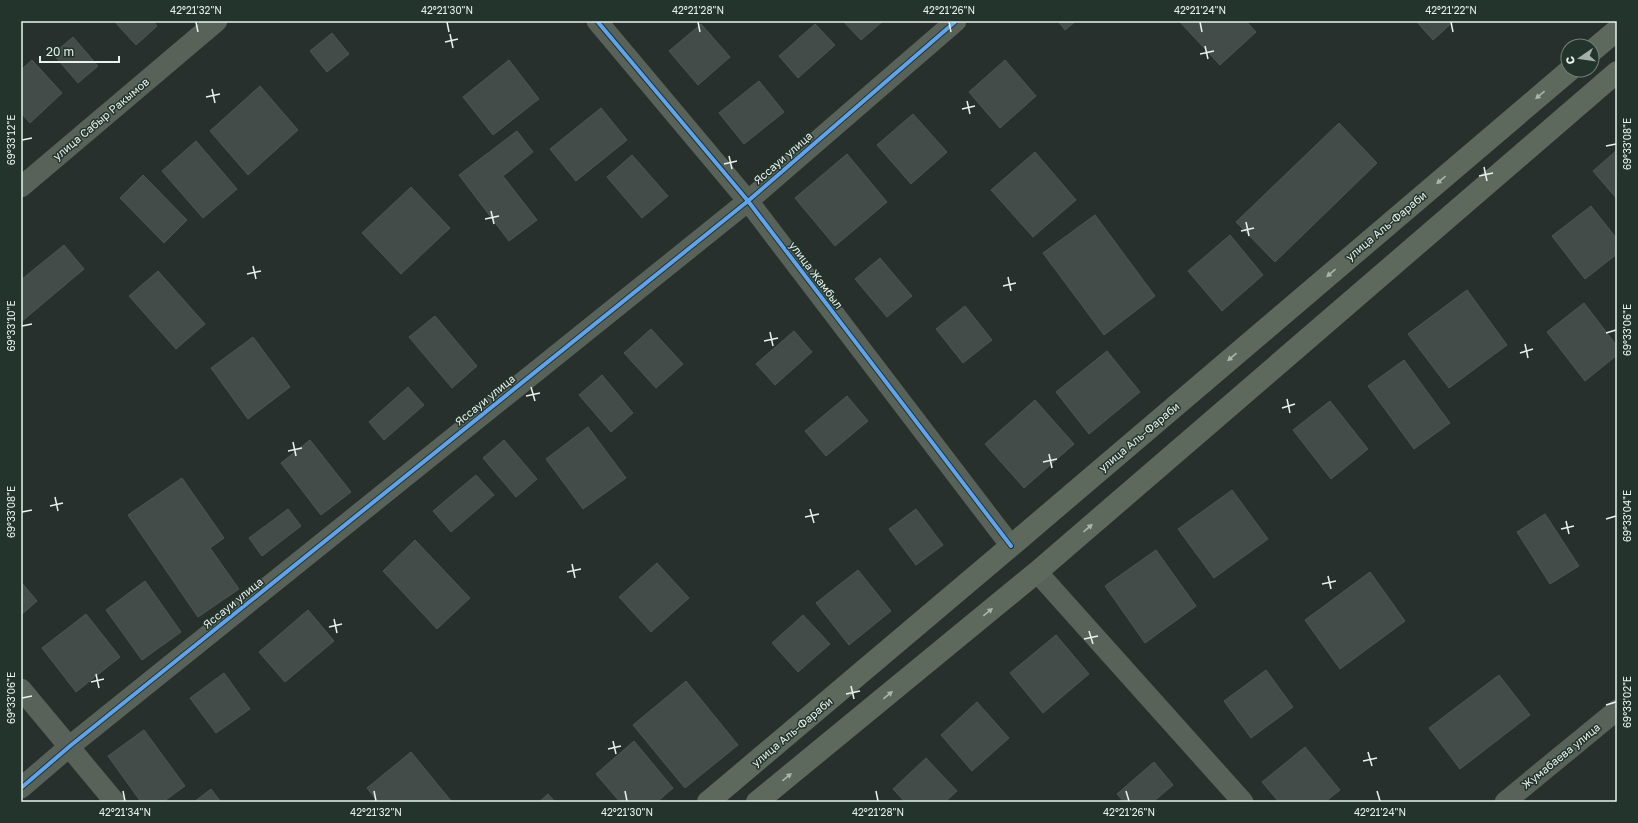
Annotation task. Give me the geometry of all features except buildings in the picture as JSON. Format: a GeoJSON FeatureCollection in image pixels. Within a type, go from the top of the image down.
{"type":"FeatureCollection","features":[{"type":"Feature","properties":{"kind":"main road"},"geometry":{"type":"LineString","coordinates":[[1600,44],[1617,30]]}},
{"type":"Feature","properties":{"kind":"main road"},"geometry":{"type":"LineString","coordinates":[[757,802],[1038,572],[1617,72]]}},
{"type":"Feature","properties":{"kind":"main road","name":"улица Аль-Фараби"},"geometry":{"type":"LineString","coordinates":[[708,802],[1561,78]]}},
{"type":"Feature","properties":{"kind":"street","name":"улица Сабыр Ракымов"},"geometry":{"type":"LineString","coordinates":[[21,187],[217,21]]}},
{"type":"Feature","properties":{"kind":"street","name":"улица Жамбыл"},"geometry":{"type":"LineString","coordinates":[[597,21],[748,201],[1011,546]]}},
{"type":"Feature","properties":{"kind":"street","name":"Яссауи улица"},"geometry":{"type":"LineString","coordinates":[[21,788],[70,746],[748,201],[956,21]]}},
{"type":"Feature","properties":{"kind":"street"},"geometry":{"type":"LineString","coordinates":[[1038,572],[1243,802]]}},
{"type":"Feature","properties":{"kind":"street"},"geometry":{"type":"LineString","coordinates":[[21,689],[70,746],[115,802]]}},
{"type":"Feature","properties":{"kind":"street","name":"Жумабаева улица"},"geometry":{"type":"LineString","coordinates":[[1505,802],[1617,710]]}},
{"type":"Feature","properties":{"kind":"cycle path"},"geometry":{"type":"LineString","coordinates":[[597,21],[748,201],[1011,546]]}},
{"type":"Feature","properties":{"kind":"cycle path"},"geometry":{"type":"LineString","coordinates":[[21,788],[70,746],[748,201],[956,21]]}}]}
